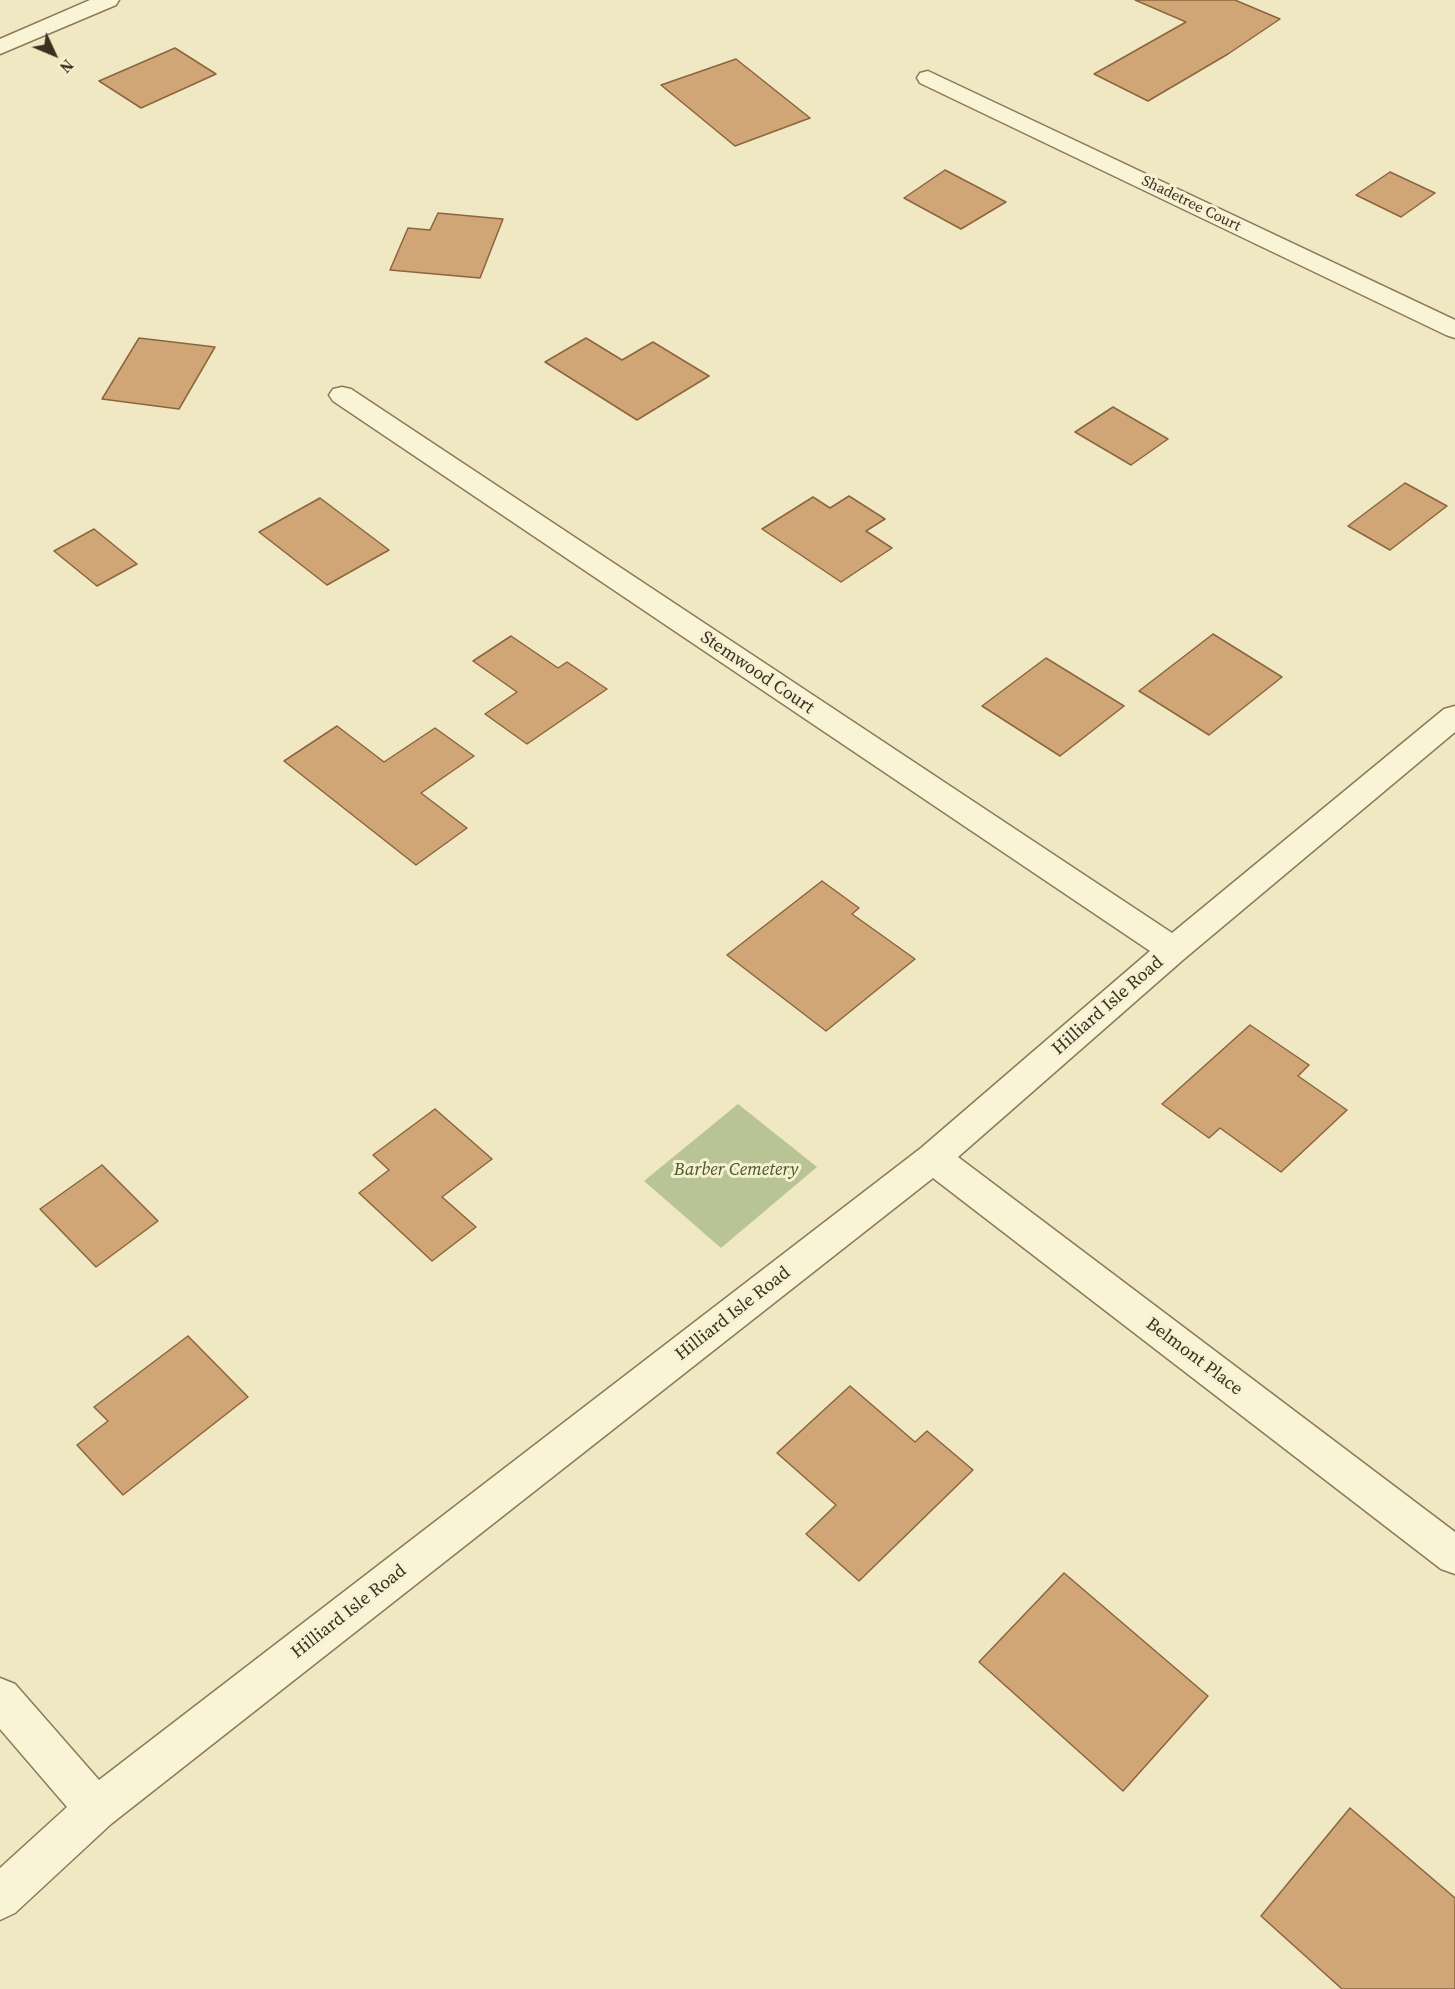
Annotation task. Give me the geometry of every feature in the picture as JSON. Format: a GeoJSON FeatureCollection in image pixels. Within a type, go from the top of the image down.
{"type":"FeatureCollection","features":[{"type":"Feature","properties":{"kind":"street"},"geometry":{"type":"LineString","coordinates":[[0,46],[108,0]]}},
{"type":"Feature","properties":{"kind":"street","name":"Shadetree Court"},"geometry":{"type":"LineString","coordinates":[[928,78],[1455,330]]}},
{"type":"Feature","properties":{"kind":"street","name":"Stemwood Court"},"geometry":{"type":"LineString","coordinates":[[342,395],[1173,950]]}},
{"type":"Feature","properties":{"kind":"street","name":"Hilliard Isle Road"},"geometry":{"type":"LineString","coordinates":[[0,1898],[96,1809],[933,1158],[1173,950],[1455,716]]}},
{"type":"Feature","properties":{"kind":"street","name":"Belmont Place"},"geometry":{"type":"LineString","coordinates":[[933,1158],[1455,1556]]}},
{"type":"Feature","properties":{"kind":"street"},"geometry":{"type":"LineString","coordinates":[[0,1698],[96,1809]]}},
{"type":"Feature","properties":{"kind":"green space","name":"Barber Cemetery"},"geometry":{"type":"Polygon","coordinates":[[[738,1104],[817,1167],[721,1248],[644,1181],[738,1104]]]}},
{"type":"Feature","properties":{"kind":"building"},"geometry":{"type":"Polygon","coordinates":[[[1135,0],[1235,0],[1280,19],[1228,54],[1148,101],[1094,74],[1186,22],[1135,0]]]}},
{"type":"Feature","properties":{"kind":"building"},"geometry":{"type":"Polygon","coordinates":[[[175,48],[216,74],[141,108],[99,81],[175,48]]]}},
{"type":"Feature","properties":{"kind":"building"},"geometry":{"type":"Polygon","coordinates":[[[736,59],[810,118],[735,146],[661,85],[736,59]]]}},
{"type":"Feature","properties":{"kind":"building"},"geometry":{"type":"Polygon","coordinates":[[[945,170],[1006,202],[961,229],[904,198],[945,170]]]}},
{"type":"Feature","properties":{"kind":"building"},"geometry":{"type":"Polygon","coordinates":[[[1390,172],[1435,193],[1401,217],[1356,195],[1390,172]]]}},
{"type":"Feature","properties":{"kind":"building"},"geometry":{"type":"Polygon","coordinates":[[[438,213],[503,219],[480,278],[390,270],[408,228],[430,230],[438,213]]]}},
{"type":"Feature","properties":{"kind":"building"},"geometry":{"type":"Polygon","coordinates":[[[139,338],[215,347],[179,409],[102,399],[139,338]]]}},
{"type":"Feature","properties":{"kind":"building"},"geometry":{"type":"Polygon","coordinates":[[[586,338],[622,360],[653,342],[709,376],[637,420],[545,362],[586,338]]]}},
{"type":"Feature","properties":{"kind":"building"},"geometry":{"type":"Polygon","coordinates":[[[1113,407],[1168,439],[1131,465],[1075,432],[1113,407]]]}},
{"type":"Feature","properties":{"kind":"building"},"geometry":{"type":"Polygon","coordinates":[[[1405,483],[1447,506],[1390,550],[1348,526],[1405,483]]]}},
{"type":"Feature","properties":{"kind":"building"},"geometry":{"type":"Polygon","coordinates":[[[849,496],[885,519],[866,531],[892,548],[841,582],[762,529],[813,497],[830,508],[849,496]]]}},
{"type":"Feature","properties":{"kind":"building"},"geometry":{"type":"Polygon","coordinates":[[[320,498],[389,550],[327,585],[259,532],[320,498]]]}},
{"type":"Feature","properties":{"kind":"building"},"geometry":{"type":"Polygon","coordinates":[[[94,529],[137,564],[97,586],[54,551],[94,529]]]}},
{"type":"Feature","properties":{"kind":"building"},"geometry":{"type":"Polygon","coordinates":[[[1213,634],[1282,677],[1209,735],[1139,691],[1213,634]]]}},
{"type":"Feature","properties":{"kind":"building"},"geometry":{"type":"Polygon","coordinates":[[[511,636],[558,668],[567,662],[607,689],[527,744],[485,714],[517,692],[473,661],[511,636]]]}},
{"type":"Feature","properties":{"kind":"building"},"geometry":{"type":"Polygon","coordinates":[[[1046,658],[1124,706],[1060,756],[982,706],[1046,658]]]}},
{"type":"Feature","properties":{"kind":"building"},"geometry":{"type":"Polygon","coordinates":[[[337,726],[384,762],[435,728],[474,756],[421,793],[467,828],[416,865],[284,761],[337,726]]]}},
{"type":"Feature","properties":{"kind":"building"},"geometry":{"type":"Polygon","coordinates":[[[822,881],[859,908],[852,914],[915,959],[826,1031],[727,955],[822,881]]]}},
{"type":"Feature","properties":{"kind":"building"},"geometry":{"type":"Polygon","coordinates":[[[1250,1025],[1309,1065],[1298,1076],[1347,1110],[1281,1172],[1220,1128],[1209,1138],[1162,1104],[1250,1025]]]}},
{"type":"Feature","properties":{"kind":"building"},"geometry":{"type":"Polygon","coordinates":[[[435,1109],[492,1159],[442,1197],[476,1227],[432,1261],[359,1193],[389,1170],[373,1155],[435,1109]]]}},
{"type":"Feature","properties":{"kind":"building"},"geometry":{"type":"Polygon","coordinates":[[[102,1165],[158,1221],[96,1267],[40,1209],[102,1165]]]}},
{"type":"Feature","properties":{"kind":"building"},"geometry":{"type":"Polygon","coordinates":[[[188,1336],[248,1397],[123,1495],[77,1445],[108,1421],[94,1407],[188,1336]]]}},
{"type":"Feature","properties":{"kind":"building"},"geometry":{"type":"Polygon","coordinates":[[[850,1386],[915,1442],[927,1431],[973,1470],[859,1581],[806,1534],[836,1505],[777,1453],[850,1386]]]}},
{"type":"Feature","properties":{"kind":"building"},"geometry":{"type":"Polygon","coordinates":[[[1064,1573],[1208,1696],[1123,1791],[979,1662],[1064,1573]]]}},
{"type":"Feature","properties":{"kind":"building"},"geometry":{"type":"Polygon","coordinates":[[[1350,1808],[1455,1898],[1455,1989],[1342,1989],[1261,1916],[1350,1808]]]}}]}
